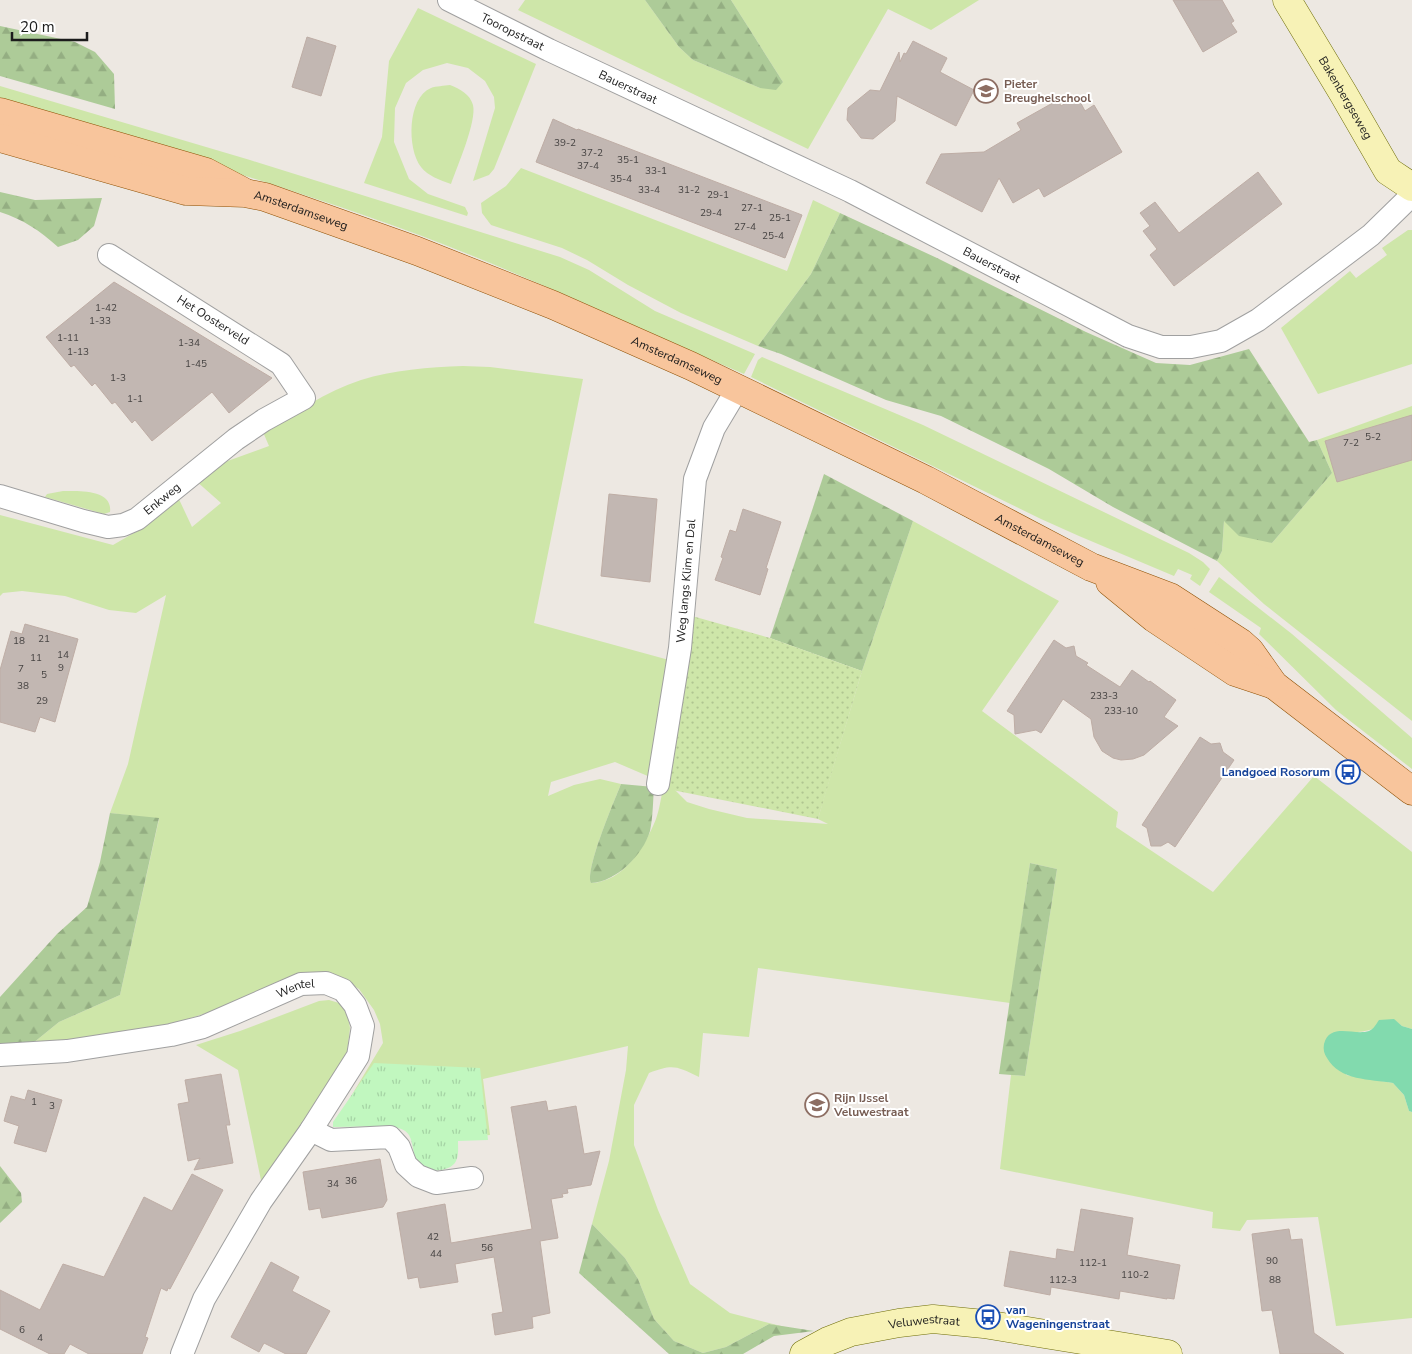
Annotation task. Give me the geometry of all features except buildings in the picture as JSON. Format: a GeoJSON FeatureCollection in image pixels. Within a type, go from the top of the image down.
{"type":"FeatureCollection","features":[{"type":"Feature","properties":{"kind":"main road","name":"Amsterdamseweg"},"geometry":{"type":"LineString","coordinates":[[0,112],[206,172],[245,193]]}},
{"type":"Feature","properties":{"kind":"main road","name":"Amsterdamseweg"},"geometry":{"type":"LineString","coordinates":[[0,138],[186,191],[245,193],[265,198],[444,262],[553,305],[738,388],[926,480],[1091,567],[1170,597],[1241,643],[1250,651],[1274,685],[1412,791]]}},
{"type":"Feature","properties":{"kind":"street","name":"Tooropstraat"},"geometry":{"type":"LineString","coordinates":[[449,0],[549,50]]}},
{"type":"Feature","properties":{"kind":"street","name":"Bakenbergseweg"},"geometry":{"type":"LineString","coordinates":[[1287,0],[1388,171],[1412,188]]}},
{"type":"Feature","properties":{"kind":"street","name":"Bauerstraat"},"geometry":{"type":"LineString","coordinates":[[549,50],[850,191],[1128,336],[1161,346],[1191,347],[1221,341],[1258,320],[1371,234],[1412,195]]}},
{"type":"Feature","properties":{"kind":"street","name":"Het Oosterveld"},"geometry":{"type":"LineString","coordinates":[[110,255],[281,364],[304,398]]}},
{"type":"Feature","properties":{"kind":"street","name":"Weg langs Klim en Dal"},"geometry":{"type":"LineString","coordinates":[[658,784],[680,648],[695,479],[714,428],[738,388]]}},
{"type":"Feature","properties":{"kind":"street","name":"Enkweg"},"geometry":{"type":"LineString","coordinates":[[0,496],[91,523],[108,527],[123,525],[137,519],[236,439],[264,420],[304,398]]}},
{"type":"Feature","properties":{"kind":"street","name":"Wentel"},"geometry":{"type":"LineString","coordinates":[[0,1055],[67,1051],[171,1035],[203,1027],[301,984],[326,984],[343,990],[355,1005],[363,1026],[358,1056],[311,1130],[260,1201],[204,1299],[182,1354]]}},
{"type":"Feature","properties":{"kind":"street"},"geometry":{"type":"LineString","coordinates":[[311,1130],[331,1140],[390,1137],[399,1147],[406,1165],[418,1176],[436,1183],[472,1178]]}},
{"type":"Feature","properties":{"kind":"street","name":"Veluwestraat"},"geometry":{"type":"LineString","coordinates":[[804,1354],[828,1341],[852,1332],[933,1319],[984,1324],[1107,1349],[1168,1354]]}},
{"type":"Feature","properties":{"kind":"green space"},"geometry":{"type":"Polygon","coordinates":[[[525,0],[645,0],[679,47],[693,60],[760,88],[783,82],[731,0],[979,0],[931,30],[888,9],[808,149],[518,10],[525,0]]]}},
{"type":"Feature","properties":{"kind":"green space"},"geometry":{"type":"Polygon","coordinates":[[[645,0],[731,0],[783,82],[776,90],[760,88],[693,60],[679,47],[645,0]]]}},
{"type":"Feature","properties":{"kind":"green space"},"geometry":{"type":"Polygon","coordinates":[[[418,8],[536,64],[494,169],[489,175],[473,181],[495,108],[494,97],[485,81],[468,68],[447,63],[423,70],[406,83],[395,108],[394,142],[409,179],[428,194],[465,207],[468,213],[467,216],[364,183],[382,137],[389,61],[418,8]]]}},
{"type":"Feature","properties":{"kind":"green space"},"geometry":{"type":"Polygon","coordinates":[[[0,26],[75,42],[95,52],[114,74],[115,109],[0,76],[0,26]]]}},
{"type":"Feature","properties":{"kind":"green space"},"geometry":{"type":"Polygon","coordinates":[[[450,85],[467,95],[473,105],[469,133],[451,184],[431,175],[421,167],[416,159],[412,137],[412,125],[417,102],[431,88],[450,85]]]}},
{"type":"Feature","properties":{"kind":"green space"},"geometry":{"type":"Polygon","coordinates":[[[0,86],[250,160],[560,257],[589,270],[655,311],[755,354],[744,374],[558,292],[417,234],[232,171],[0,104],[0,86]]]}},
{"type":"Feature","properties":{"kind":"green space"},"geometry":{"type":"Polygon","coordinates":[[[521,168],[787,271],[813,200],[840,213],[811,274],[758,346],[681,313],[562,248],[491,225],[482,213],[481,203],[506,186],[521,168]]]}},
{"type":"Feature","properties":{"kind":"green space"},"geometry":{"type":"Polygon","coordinates":[[[0,192],[35,200],[102,198],[94,226],[78,240],[58,247],[31,226],[17,218],[0,212],[0,192]]]}},
{"type":"Feature","properties":{"kind":"green space"},"geometry":{"type":"Polygon","coordinates":[[[840,213],[937,258],[1086,332],[1156,363],[1190,365],[1249,349],[1309,442],[1317,440],[1332,473],[1272,543],[1239,536],[1224,521],[1222,551],[1217,561],[1113,507],[1049,469],[941,416],[886,400],[781,354],[758,346],[811,274],[840,213]]]}},
{"type":"Feature","properties":{"kind":"green space"},"geometry":{"type":"Polygon","coordinates":[[[1408,230],[1412,230],[1412,364],[1318,394],[1281,328],[1350,271],[1356,278],[1387,255],[1382,248],[1408,230]]]}},
{"type":"Feature","properties":{"kind":"green space"},"geometry":{"type":"Polygon","coordinates":[[[762,357],[923,425],[1189,553],[1210,569],[1200,586],[1190,579],[1192,575],[1178,569],[1174,576],[1041,519],[751,377],[758,360],[762,357]]]}},
{"type":"Feature","properties":{"kind":"green space"},"geometry":{"type":"Polygon","coordinates":[[[463,366],[490,367],[583,379],[534,623],[669,660],[650,777],[615,762],[551,782],[548,796],[574,785],[600,779],[621,784],[596,850],[590,875],[591,883],[603,881],[614,876],[632,861],[646,840],[656,819],[664,785],[670,785],[687,802],[709,809],[747,818],[828,824],[818,819],[823,801],[862,671],[913,521],[1059,601],[982,711],[1118,812],[1116,827],[1213,892],[1314,776],[1412,852],[1412,1029],[1402,1026],[1397,1022],[1358,1032],[1346,1075],[1393,1083],[1404,1095],[1409,1111],[1412,1112],[1412,1318],[1336,1326],[1318,1217],[1247,1220],[1240,1231],[1212,1228],[1213,1212],[1000,1169],[1011,1075],[1025,1076],[1057,869],[1030,863],[1010,1003],[758,968],[749,1037],[703,1033],[699,1077],[685,1070],[669,1067],[649,1073],[634,1105],[634,1145],[658,1210],[690,1284],[730,1313],[789,1328],[769,1324],[726,1347],[703,1353],[674,1341],[654,1319],[638,1279],[625,1258],[592,1224],[609,1161],[626,1070],[628,1046],[483,1079],[490,1135],[477,1136],[415,1122],[335,1123],[383,1043],[380,1024],[374,1010],[359,989],[338,977],[268,993],[163,1027],[27,1048],[59,1022],[120,995],[159,819],[110,813],[128,764],[166,595],[136,613],[109,610],[65,596],[22,591],[3,593],[0,596],[0,515],[113,545],[139,530],[177,495],[192,527],[221,503],[195,480],[211,467],[269,446],[263,432],[298,411],[335,390],[361,380],[411,370],[463,366]]]}},
{"type":"Feature","properties":{"kind":"green space"},"geometry":{"type":"Polygon","coordinates":[[[1412,406],[1412,721],[1264,604],[1217,561],[1222,551],[1224,521],[1272,543],[1332,473],[1317,440],[1412,406]]]}},
{"type":"Feature","properties":{"kind":"green space"},"geometry":{"type":"Polygon","coordinates":[[[824,474],[913,521],[862,671],[770,638],[824,474]]]}},
{"type":"Feature","properties":{"kind":"green space"},"geometry":{"type":"Polygon","coordinates":[[[63,491],[100,495],[109,504],[110,512],[104,514],[45,497],[47,494],[63,491]]]}},
{"type":"Feature","properties":{"kind":"green space"},"geometry":{"type":"Polygon","coordinates":[[[1219,577],[1292,634],[1412,738],[1412,769],[1336,710],[1259,634],[1261,628],[1209,592],[1219,577]]]}},
{"type":"Feature","properties":{"kind":"green space"},"geometry":{"type":"Polygon","coordinates":[[[692,616],[770,638],[862,671],[818,819],[667,789],[692,616]]]}},
{"type":"Feature","properties":{"kind":"green space"},"geometry":{"type":"Polygon","coordinates":[[[621,784],[654,787],[650,831],[641,849],[627,866],[610,878],[591,883],[590,875],[596,850],[621,784]]]}},
{"type":"Feature","properties":{"kind":"green space"},"geometry":{"type":"Polygon","coordinates":[[[110,813],[159,818],[120,995],[59,1022],[27,1048],[0,1050],[0,997],[57,934],[87,907],[100,862],[110,813]]]}},
{"type":"Feature","properties":{"kind":"green space"},"geometry":{"type":"Polygon","coordinates":[[[1030,863],[1057,869],[1025,1076],[999,1074],[1030,863]]]}},
{"type":"Feature","properties":{"kind":"green space"},"geometry":{"type":"Polygon","coordinates":[[[329,1000],[339,1003],[347,1011],[350,1028],[347,1053],[333,1083],[262,1185],[238,1070],[196,1045],[240,1031],[319,1001],[329,1000]]]}},
{"type":"Feature","properties":{"kind":"green space"},"geometry":{"type":"Polygon","coordinates":[[[1394,1019],[1402,1026],[1412,1029],[1412,1112],[1409,1111],[1404,1095],[1393,1083],[1356,1078],[1348,1075],[1333,1066],[1324,1051],[1324,1044],[1331,1033],[1369,1031],[1374,1028],[1379,1020],[1394,1019]]]}},
{"type":"Feature","properties":{"kind":"green space"},"geometry":{"type":"Polygon","coordinates":[[[374,1063],[480,1068],[488,1140],[458,1141],[458,1156],[453,1165],[449,1168],[433,1170],[419,1164],[415,1157],[412,1142],[406,1131],[392,1126],[333,1127],[333,1122],[374,1063]]]}},
{"type":"Feature","properties":{"kind":"green space"},"geometry":{"type":"Polygon","coordinates":[[[0,1166],[21,1193],[22,1202],[0,1223],[0,1166]]]}},
{"type":"Feature","properties":{"kind":"green space"},"geometry":{"type":"Polygon","coordinates":[[[592,1224],[625,1258],[638,1279],[654,1319],[674,1341],[703,1353],[726,1347],[769,1324],[814,1331],[774,1336],[743,1354],[669,1354],[579,1273],[592,1224]]]}},
{"type":"Feature","properties":{"kind":"place","name":"Pieter Breughelschool"},"geometry":{"type":"Point","coordinates":[986,91]}},
{"type":"Feature","properties":{"kind":"place","name":"Landgoed Rosorum"},"geometry":{"type":"Point","coordinates":[1348,772]}},
{"type":"Feature","properties":{"kind":"place","name":"Rijn IJssel Veluwestraat"},"geometry":{"type":"Point","coordinates":[817,1105]}},
{"type":"Feature","properties":{"kind":"place","name":"van Wageningenstraat"},"geometry":{"type":"Point","coordinates":[988,1317]}}]}
